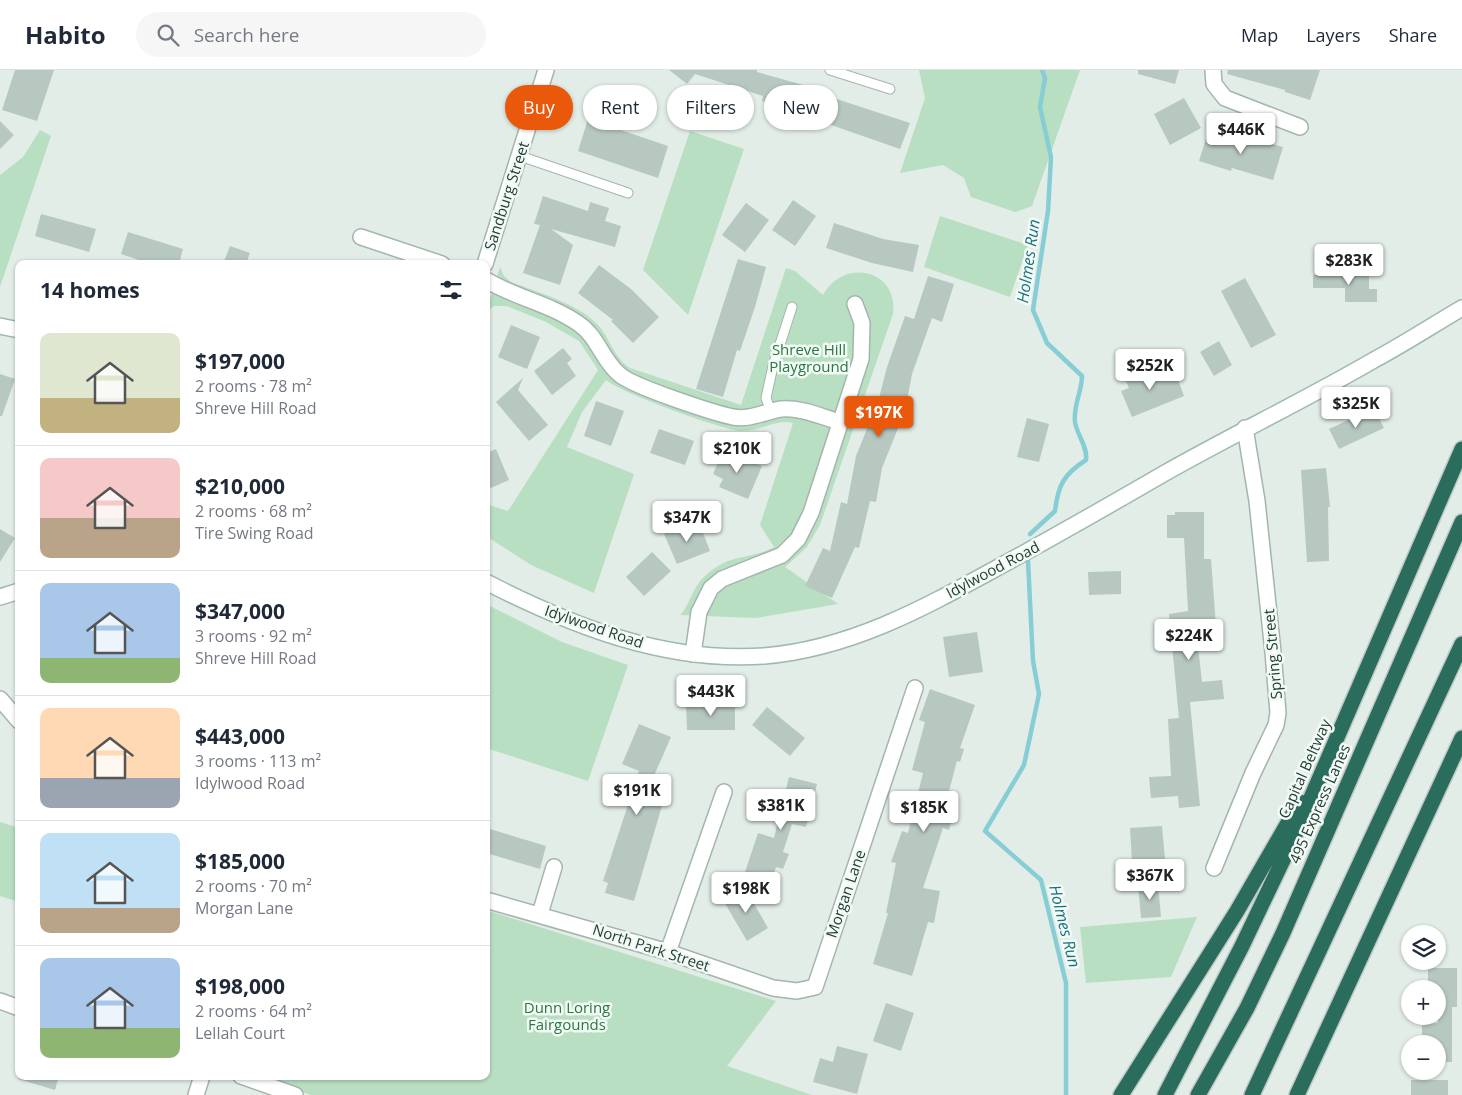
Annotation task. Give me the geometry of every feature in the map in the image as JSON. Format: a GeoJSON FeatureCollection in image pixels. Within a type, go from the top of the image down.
{"type":"FeatureCollection","features":[{"type":"Feature","properties":{"kind":"highway","name":"Capital Beltway"},"geometry":{"type":"LineString","coordinates":[[1165,1095],[1242,946],[1342,729],[1462,450]]}},
{"type":"Feature","properties":{"kind":"highway","name":"495 Express Lanes"},"geometry":{"type":"LineString","coordinates":[[1198,1095],[1247,1008],[1283,933],[1462,522]]}},
{"type":"Feature","properties":{"kind":"highway"},"geometry":{"type":"LineString","coordinates":[[1250,1095],[1462,644]]}},
{"type":"Feature","properties":{"kind":"highway"},"geometry":{"type":"LineString","coordinates":[[1121,1095],[1237,911],[1342,729]]}},
{"type":"Feature","properties":{"kind":"highway"},"geometry":{"type":"LineString","coordinates":[[1297,1095],[1462,738]]}},
{"type":"Feature","properties":{"kind":"highway"},"geometry":{"type":"LineString","coordinates":[[1207,1095],[1247,1008]]}},
{"type":"Feature","properties":{"kind":"street","name":"Sandburg Street"},"geometry":{"type":"LineString","coordinates":[[486,260],[546,70]]}},
{"type":"Feature","properties":{"kind":"street"},"geometry":{"type":"LineString","coordinates":[[1213,70],[1214,84],[1226,98],[1300,127]]}},
{"type":"Feature","properties":{"kind":"street"},"geometry":{"type":"LineString","coordinates":[[362,238],[430,260]]}},
{"type":"Feature","properties":{"kind":"street"},"geometry":{"type":"LineString","coordinates":[[490,282],[578,323],[591,334],[609,364],[620,376],[659,392],[732,417],[750,419],[782,409],[800,410],[840,422]]}},
{"type":"Feature","properties":{"kind":"street"},"geometry":{"type":"LineString","coordinates":[[693,654],[699,612],[711,588],[722,579],[782,555],[798,539],[811,513],[863,349],[862,323],[855,304]]}},
{"type":"Feature","properties":{"kind":"street","name":"Idylwood Road"},"geometry":{"type":"LineString","coordinates":[[490,584],[537,607],[608,635],[652,647],[693,654],[728,657],[764,656],[837,643],[873,630],[958,589],[1091,517],[1245,428],[1373,361],[1462,308]]}},
{"type":"Feature","properties":{"kind":"street"},"geometry":{"type":"LineString","coordinates":[[0,326],[15,329]]}},
{"type":"Feature","properties":{"kind":"street","name":"Spring Street"},"geometry":{"type":"LineString","coordinates":[[1214,868],[1252,773],[1276,725],[1278,713],[1258,511],[1245,428]]}},
{"type":"Feature","properties":{"kind":"street"},"geometry":{"type":"LineString","coordinates":[[0,597],[15,592]]}},
{"type":"Feature","properties":{"kind":"street","name":"Morgan Lane"},"geometry":{"type":"LineString","coordinates":[[815,987],[915,688]]}},
{"type":"Feature","properties":{"kind":"street"},"geometry":{"type":"LineString","coordinates":[[0,699],[15,716]]}},
{"type":"Feature","properties":{"kind":"street"},"geometry":{"type":"LineString","coordinates":[[668,952],[724,792]]}},
{"type":"Feature","properties":{"kind":"street"},"geometry":{"type":"LineString","coordinates":[[540,914],[554,867]]}},
{"type":"Feature","properties":{"kind":"street","name":"North Park Street"},"geometry":{"type":"LineString","coordinates":[[490,901],[668,952],[780,989],[797,991],[815,987]]}},
{"type":"Feature","properties":{"kind":"street"},"geometry":{"type":"LineString","coordinates":[[0,1001],[15,1007]]}},
{"type":"Feature","properties":{"kind":"street"},"geometry":{"type":"LineString","coordinates":[[196,1095],[201,1080]]}},
{"type":"Feature","properties":{"kind":"street"},"geometry":{"type":"LineString","coordinates":[[252,1080],[295,1095]]}},
{"type":"Feature","properties":{"kind":"lane"},"geometry":{"type":"LineString","coordinates":[[830,70],[890,89]]}},
{"type":"Feature","properties":{"kind":"lane"},"geometry":{"type":"LineString","coordinates":[[520,156],[628,193]]}},
{"type":"Feature","properties":{"kind":"lane"},"geometry":{"type":"LineString","coordinates":[[771,412],[766,398],[792,307]]}},
{"type":"Feature","properties":{"kind":"green space"},"geometry":{"type":"Polygon","coordinates":[[[919,70],[1080,70],[1032,206],[1015,212],[971,197],[964,178],[943,165],[900,173],[925,98],[919,70]]]}},
{"type":"Feature","properties":{"kind":"green space"},"geometry":{"type":"Polygon","coordinates":[[[40,130],[51,136],[0,287],[0,175],[23,157],[40,130]]]}},
{"type":"Feature","properties":{"kind":"green space"},"geometry":{"type":"Polygon","coordinates":[[[690,131],[744,149],[688,315],[643,270],[690,131]]]}},
{"type":"Feature","properties":{"kind":"green space"},"geometry":{"type":"Polygon","coordinates":[[[940,216],[1028,245],[1010,297],[924,267],[940,216]]]}},
{"type":"Feature","properties":{"kind":"green space","name":"Shreve Hill Playground"},"geometry":{"type":"Polygon","coordinates":[[[500,267],[504,276],[511,282],[557,299],[590,318],[602,330],[620,359],[630,368],[741,405],[786,268],[795,271],[823,295],[832,283],[844,276],[856,273],[868,274],[879,279],[888,287],[893,299],[893,314],[820,525],[807,547],[785,567],[838,604],[756,618],[680,615],[700,582],[713,569],[731,560],[774,547],[760,525],[793,423],[781,422],[748,431],[730,429],[693,418],[649,401],[606,380],[582,412],[567,447],[634,474],[594,593],[531,565],[490,539],[490,505],[508,511],[598,370],[579,341],[546,322],[507,306],[494,306],[490,309],[490,299],[500,267]]]}},
{"type":"Feature","properties":{"kind":"green space"},"geometry":{"type":"Polygon","coordinates":[[[490,606],[562,642],[628,665],[588,781],[490,749],[490,606]]]}},
{"type":"Feature","properties":{"kind":"green space"},"geometry":{"type":"Polygon","coordinates":[[[0,822],[15,827],[15,901],[0,896],[0,822]]]}},
{"type":"Feature","properties":{"kind":"green space","name":"Dunn Loring Fairgounds"},"geometry":{"type":"Polygon","coordinates":[[[490,911],[776,1001],[727,1066],[812,1095],[311,1095],[268,1080],[490,1080],[490,911]]]}},
{"type":"Feature","properties":{"kind":"green space"},"geometry":{"type":"Polygon","coordinates":[[[1197,917],[1171,977],[1086,983],[1080,927],[1197,917]]]}},
{"type":"Feature","properties":{"kind":"building"},"geometry":{"type":"Polygon","coordinates":[[[15,70],[54,70],[37,121],[2,110],[15,70]]]}},
{"type":"Feature","properties":{"kind":"building"},"geometry":{"type":"Polygon","coordinates":[[[669,70],[757,70],[757,72],[803,85],[764,85],[764,102],[762,101],[763,96],[754,93],[754,85],[729,85],[695,74],[687,84],[669,70]]]}},
{"type":"Feature","properties":{"kind":"building"},"geometry":{"type":"Polygon","coordinates":[[[1138,70],[1179,70],[1175,84],[1138,74],[1138,70]]]}},
{"type":"Feature","properties":{"kind":"building"},"geometry":{"type":"Polygon","coordinates":[[[1228,70],[1320,70],[1310,100],[1285,92],[1285,90],[1227,74],[1228,70]]]}},
{"type":"Feature","properties":{"kind":"building"},"geometry":{"type":"Polygon","coordinates":[[[1184,98],[1201,128],[1170,145],[1154,114],[1184,98]]]}},
{"type":"Feature","properties":{"kind":"building"},"geometry":{"type":"Polygon","coordinates":[[[838,99],[910,123],[900,149],[838,127],[838,99]]]}},
{"type":"Feature","properties":{"kind":"building"},"geometry":{"type":"Polygon","coordinates":[[[0,121],[14,135],[0,149],[0,121]]]}},
{"type":"Feature","properties":{"kind":"building"},"geometry":{"type":"Polygon","coordinates":[[[1209,129],[1249,142],[1250,138],[1283,147],[1273,180],[1232,168],[1231,171],[1199,161],[1209,129]]]}},
{"type":"Feature","properties":{"kind":"building"},"geometry":{"type":"Polygon","coordinates":[[[585,130],[621,130],[668,146],[658,178],[578,151],[585,130]]]}},
{"type":"Feature","properties":{"kind":"building"},"geometry":{"type":"Polygon","coordinates":[[[543,196],[588,211],[590,202],[609,208],[605,221],[621,226],[615,247],[551,229],[573,245],[560,285],[523,273],[540,225],[534,224],[543,196]]]}},
{"type":"Feature","properties":{"kind":"building"},"geometry":{"type":"Polygon","coordinates":[[[793,200],[816,216],[795,246],[772,230],[793,200]]]}},
{"type":"Feature","properties":{"kind":"building"},"geometry":{"type":"Polygon","coordinates":[[[746,203],[769,220],[745,252],[722,235],[746,203]]]}},
{"type":"Feature","properties":{"kind":"building"},"geometry":{"type":"Polygon","coordinates":[[[41,214],[96,229],[89,252],[35,236],[41,214]]]}},
{"type":"Feature","properties":{"kind":"building"},"geometry":{"type":"Polygon","coordinates":[[[834,223],[883,239],[919,245],[913,272],[872,263],[826,248],[834,223]]]}},
{"type":"Feature","properties":{"kind":"building"},"geometry":{"type":"Polygon","coordinates":[[[128,232],[183,249],[180,260],[139,260],[121,254],[128,232]]]}},
{"type":"Feature","properties":{"kind":"building"},"geometry":{"type":"Polygon","coordinates":[[[230,246],[250,253],[247,260],[225,260],[230,246]]]}},
{"type":"Feature","properties":{"kind":"building"},"geometry":{"type":"Polygon","coordinates":[[[738,259],[766,267],[755,307],[740,351],[737,350],[723,397],[696,389],[738,259]]]}},
{"type":"Feature","properties":{"kind":"building"},"geometry":{"type":"Polygon","coordinates":[[[599,265],[631,289],[659,317],[633,343],[611,321],[613,320],[578,293],[599,265]]]}},
{"type":"Feature","properties":{"kind":"building"},"geometry":{"type":"Polygon","coordinates":[[[1345,272],[1369,272],[1369,289],[1377,289],[1377,302],[1345,302],[1345,288],[1313,288],[1313,275],[1345,275],[1345,272]]]}},
{"type":"Feature","properties":{"kind":"building"},"geometry":{"type":"Polygon","coordinates":[[[928,276],[954,284],[942,322],[932,318],[912,374],[905,411],[882,468],[876,502],[870,501],[859,548],[855,547],[832,598],[805,586],[823,548],[830,551],[841,502],[847,504],[856,456],[878,402],[887,367],[905,316],[914,319],[928,276]]]}},
{"type":"Feature","properties":{"kind":"building"},"geometry":{"type":"Polygon","coordinates":[[[1245,278],[1276,335],[1251,348],[1221,291],[1245,278]]]}},
{"type":"Feature","properties":{"kind":"building"},"geometry":{"type":"Polygon","coordinates":[[[511,325],[540,337],[527,369],[498,357],[511,325]]]}},
{"type":"Feature","properties":{"kind":"building"},"geometry":{"type":"Polygon","coordinates":[[[1219,341],[1232,365],[1214,376],[1200,352],[1219,341]]]}},
{"type":"Feature","properties":{"kind":"building"},"geometry":{"type":"Polygon","coordinates":[[[563,348],[572,359],[567,363],[576,376],[552,395],[534,371],[563,348]]]}},
{"type":"Feature","properties":{"kind":"building"},"geometry":{"type":"Polygon","coordinates":[[[1159,366],[1165,381],[1177,377],[1184,396],[1132,417],[1121,391],[1129,388],[1125,379],[1159,366]]]}},
{"type":"Feature","properties":{"kind":"building"},"geometry":{"type":"Polygon","coordinates":[[[0,374],[15,379],[2,416],[0,416],[0,374]]]}},
{"type":"Feature","properties":{"kind":"building"},"geometry":{"type":"Polygon","coordinates":[[[523,378],[518,390],[548,425],[529,441],[496,402],[523,378]]]}},
{"type":"Feature","properties":{"kind":"building"},"geometry":{"type":"Polygon","coordinates":[[[596,401],[624,411],[611,446],[584,436],[596,401]]]}},
{"type":"Feature","properties":{"kind":"building"},"geometry":{"type":"Polygon","coordinates":[[[1374,408],[1384,428],[1339,449],[1329,429],[1374,408]]]}},
{"type":"Feature","properties":{"kind":"building"},"geometry":{"type":"Polygon","coordinates":[[[1027,418],[1049,424],[1039,462],[1017,457],[1027,418]]]}},
{"type":"Feature","properties":{"kind":"building"},"geometry":{"type":"Polygon","coordinates":[[[659,429],[694,441],[685,465],[650,453],[659,429]]]}},
{"type":"Feature","properties":{"kind":"building"},"geometry":{"type":"Polygon","coordinates":[[[496,449],[509,480],[490,488],[490,451],[496,449]]]}},
{"type":"Feature","properties":{"kind":"building"},"geometry":{"type":"Polygon","coordinates":[[[723,450],[762,466],[748,499],[719,487],[723,479],[713,474],[723,450]]]}},
{"type":"Feature","properties":{"kind":"building"},"geometry":{"type":"Polygon","coordinates":[[[1326,468],[1330,507],[1328,507],[1329,561],[1307,562],[1301,470],[1326,468]]]}},
{"type":"Feature","properties":{"kind":"building"},"geometry":{"type":"Polygon","coordinates":[[[1175,512],[1204,512],[1204,559],[1211,559],[1216,626],[1196,628],[1202,682],[1222,680],[1224,699],[1190,702],[1200,806],[1179,808],[1178,796],[1151,798],[1149,777],[1171,776],[1168,719],[1179,718],[1169,614],[1188,611],[1184,538],[1167,538],[1167,515],[1175,515],[1175,512]]]}},
{"type":"Feature","properties":{"kind":"building"},"geometry":{"type":"Polygon","coordinates":[[[686,525],[687,530],[700,525],[710,551],[677,564],[664,534],[686,525]]]}},
{"type":"Feature","properties":{"kind":"building"},"geometry":{"type":"Polygon","coordinates":[[[0,529],[15,538],[0,562],[0,529]]]}},
{"type":"Feature","properties":{"kind":"building"},"geometry":{"type":"Polygon","coordinates":[[[652,552],[671,571],[644,596],[626,577],[652,552]]]}},
{"type":"Feature","properties":{"kind":"building"},"geometry":{"type":"Polygon","coordinates":[[[1121,571],[1121,594],[1089,595],[1088,572],[1121,571]]]}},
{"type":"Feature","properties":{"kind":"building"},"geometry":{"type":"Polygon","coordinates":[[[977,632],[983,672],[949,677],[943,637],[977,632]]]}},
{"type":"Feature","properties":{"kind":"building"},"geometry":{"type":"Polygon","coordinates":[[[930,689],[975,705],[960,748],[964,749],[960,762],[957,761],[948,795],[957,798],[949,830],[943,828],[923,888],[940,891],[934,923],[928,922],[912,976],[873,964],[888,913],[886,913],[896,863],[891,862],[902,831],[908,833],[923,773],[912,770],[925,722],[919,720],[930,689]]]}},
{"type":"Feature","properties":{"kind":"building"},"geometry":{"type":"Polygon","coordinates":[[[735,704],[735,730],[687,730],[686,705],[735,704]]]}},
{"type":"Feature","properties":{"kind":"building"},"geometry":{"type":"Polygon","coordinates":[[[767,707],[805,738],[790,756],[752,725],[767,707]]]}},
{"type":"Feature","properties":{"kind":"building"},"geometry":{"type":"Polygon","coordinates":[[[639,724],[671,737],[646,794],[664,799],[634,901],[605,893],[608,883],[603,881],[639,771],[622,764],[639,724]]]}},
{"type":"Feature","properties":{"kind":"building"},"geometry":{"type":"Polygon","coordinates":[[[789,777],[817,784],[806,827],[792,824],[783,852],[789,854],[783,869],[776,867],[771,884],[744,875],[758,833],[774,838],[789,777]]]}},
{"type":"Feature","properties":{"kind":"building"},"geometry":{"type":"Polygon","coordinates":[[[1162,826],[1165,859],[1132,861],[1130,828],[1162,826]]]}},
{"type":"Feature","properties":{"kind":"building"},"geometry":{"type":"Polygon","coordinates":[[[490,829],[546,846],[540,869],[490,854],[490,829]]]}},
{"type":"Feature","properties":{"kind":"building"},"geometry":{"type":"Polygon","coordinates":[[[1158,884],[1161,917],[1141,918],[1138,885],[1158,884]]]}},
{"type":"Feature","properties":{"kind":"building"},"geometry":{"type":"Polygon","coordinates":[[[745,888],[768,928],[747,941],[723,900],[745,888]]]}},
{"type":"Feature","properties":{"kind":"building"},"geometry":{"type":"Polygon","coordinates":[[[1457,968],[1457,1007],[1452,1007],[1452,1062],[1446,1062],[1446,1035],[1422,1035],[1422,1025],[1446,1025],[1446,980],[1428,980],[1428,970],[1457,968]]]}},
{"type":"Feature","properties":{"kind":"building"},"geometry":{"type":"Polygon","coordinates":[[[886,1003],[914,1013],[901,1051],[873,1041],[886,1003]]]}},
{"type":"Feature","properties":{"kind":"building"},"geometry":{"type":"Polygon","coordinates":[[[837,1046],[868,1054],[857,1094],[813,1082],[820,1058],[833,1062],[837,1046]]]}},
{"type":"Feature","properties":{"kind":"building"},"geometry":{"type":"Polygon","coordinates":[[[21,1080],[58,1080],[55,1090],[21,1080]]]}},
{"type":"Feature","properties":{"kind":"building"},"geometry":{"type":"Polygon","coordinates":[[[1411,1080],[1448,1080],[1448,1095],[1411,1095],[1411,1080]]]}},
{"type":"Feature","properties":{"kind":"waterway","name":"Holmes Run"},"geometry":{"type":"LineString","coordinates":[[1030,534],[1055,511],[1060,487],[1067,475],[1086,460],[1084,446],[1075,422],[1075,410],[1082,376],[1047,343],[1033,310],[1048,211],[1051,157],[1040,107],[1045,78],[1042,70]]}},
{"type":"Feature","properties":{"kind":"waterway","name":"Holmes Run"},"geometry":{"type":"LineString","coordinates":[[1028,561],[1033,661],[1039,694],[1024,765],[985,831],[1041,880],[1066,983],[1066,1095]]}}]}
